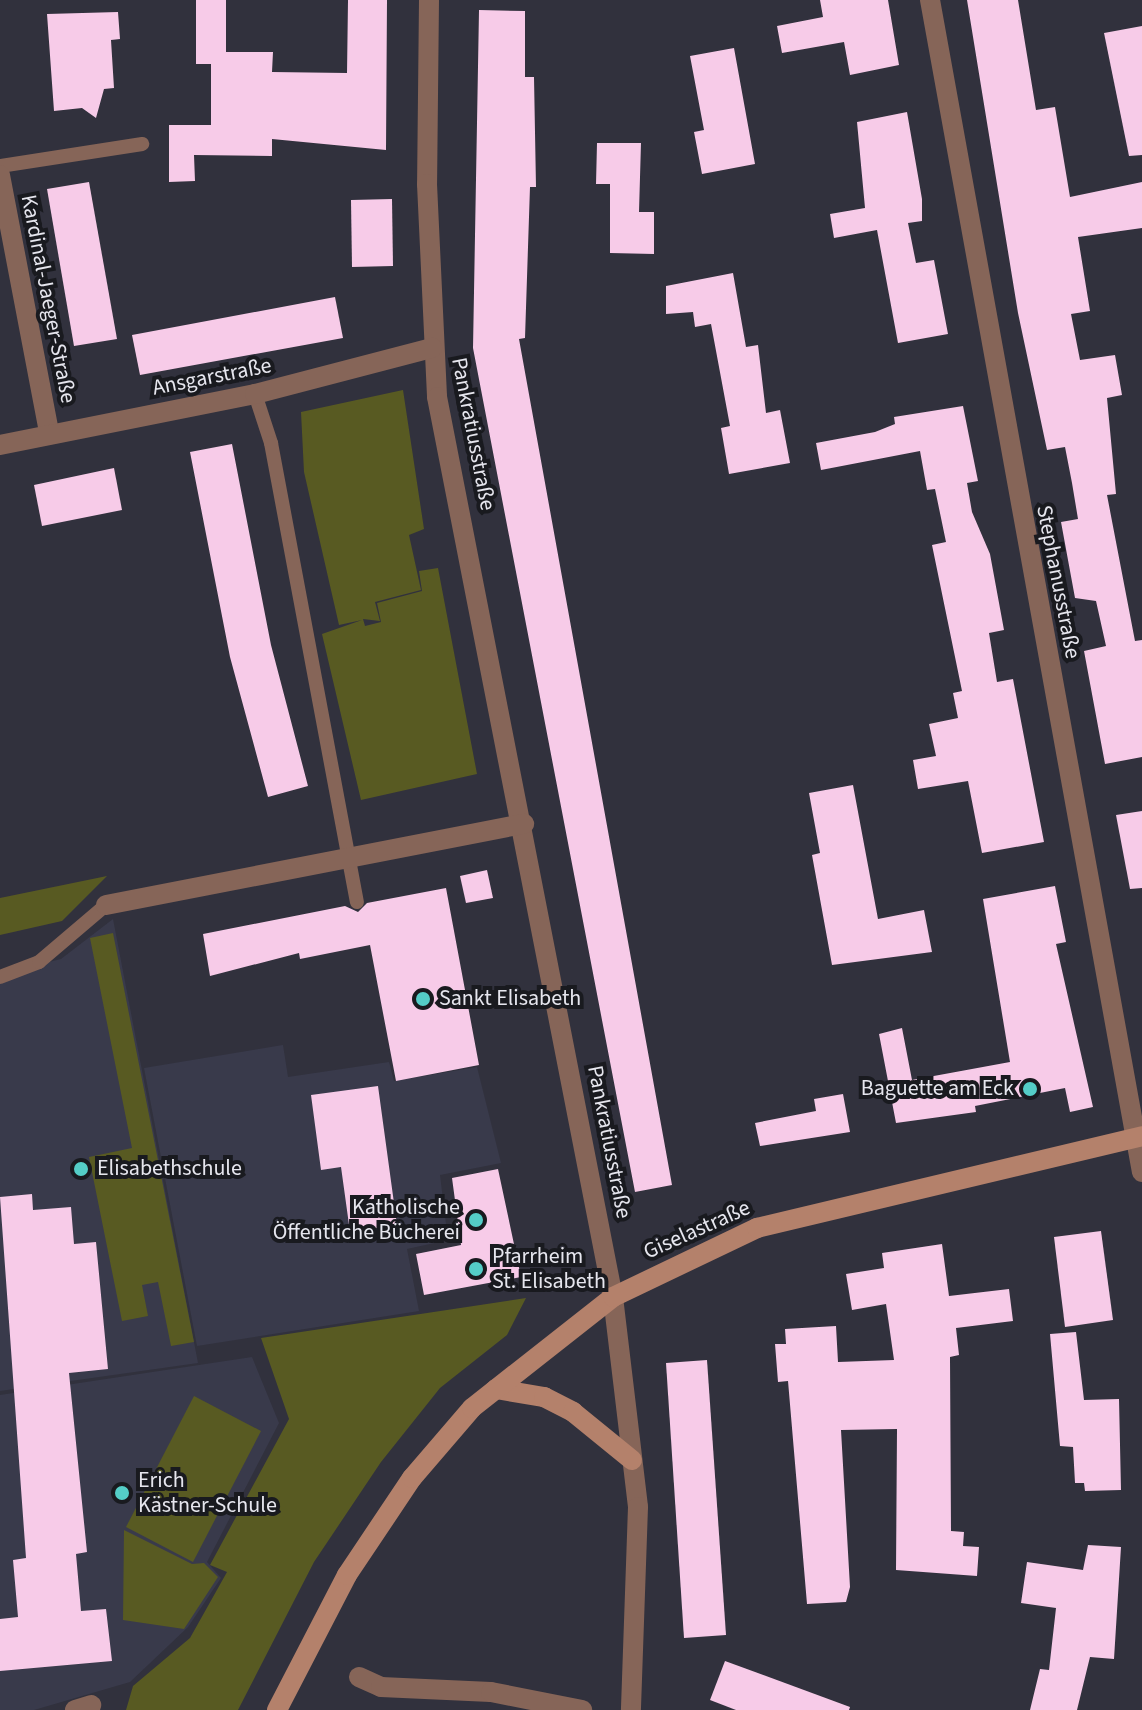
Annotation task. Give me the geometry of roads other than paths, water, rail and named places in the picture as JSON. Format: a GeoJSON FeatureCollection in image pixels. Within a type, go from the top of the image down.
{"type":"FeatureCollection","features":[{"type":"Feature","properties":{"kind":"main road","name":"Giselastraße"},"geometry":{"type":"LineString","coordinates":[[277,1710],[347,1575],[412,1478],[496,1389],[613,1297],[757,1228],[1139,1136]]}},
{"type":"Feature","properties":{"kind":"main road"},"geometry":{"type":"LineString","coordinates":[[496,1389],[544,1397],[573,1412],[632,1460]]}},
{"type":"Feature","properties":{"kind":"street","name":"Pankratiusstraße"},"geometry":{"type":"LineString","coordinates":[[429,0],[432,348],[613,1297],[638,1507],[631,1710]]}},
{"type":"Feature","properties":{"kind":"street","name":"Stephanusstraße"},"geometry":{"type":"LineString","coordinates":[[930,0],[1139,1136],[1142,1172]]}},
{"type":"Feature","properties":{"kind":"street","name":"Kardinal-Jaeger-Straße"},"geometry":{"type":"LineString","coordinates":[[0,175],[49,432]]}},
{"type":"Feature","properties":{"kind":"street","name":"Ansgarstraße"},"geometry":{"type":"LineString","coordinates":[[0,445],[49,432],[255,394],[432,348]]}},
{"type":"Feature","properties":{"kind":"street"},"geometry":{"type":"LineString","coordinates":[[106,905],[347,855],[524,824]]}},
{"type":"Feature","properties":{"kind":"street"},"geometry":{"type":"LineString","coordinates":[[359,1677],[381,1687],[491,1692],[582,1710]]}},
{"type":"Feature","properties":{"kind":"lane"},"geometry":{"type":"LineString","coordinates":[[0,166],[142,144]]}},
{"type":"Feature","properties":{"kind":"lane"},"geometry":{"type":"LineString","coordinates":[[255,394],[271,443],[357,902]]}},
{"type":"Feature","properties":{"kind":"lane"},"geometry":{"type":"LineString","coordinates":[[0,977],[39,962],[106,905]]}},
{"type":"Feature","properties":{"kind":"place","name":"Sankt Elisabeth"},"geometry":{"type":"Point","coordinates":[423,999]}},
{"type":"Feature","properties":{"kind":"place","name":"Baguette am Eck"},"geometry":{"type":"Point","coordinates":[1030,1089]}},
{"type":"Feature","properties":{"kind":"place","name":"Elisabethschule"},"geometry":{"type":"Point","coordinates":[81,1169]}},
{"type":"Feature","properties":{"kind":"place","name":"Katholische Öffentliche Bücherei"},"geometry":{"type":"Point","coordinates":[476,1220]}},
{"type":"Feature","properties":{"kind":"place","name":"Pfarrheim St. Elisabeth"},"geometry":{"type":"Point","coordinates":[476,1269]}},
{"type":"Feature","properties":{"kind":"place","name":"Erich Kästner-Schule"},"geometry":{"type":"Point","coordinates":[122,1493]}}]}
